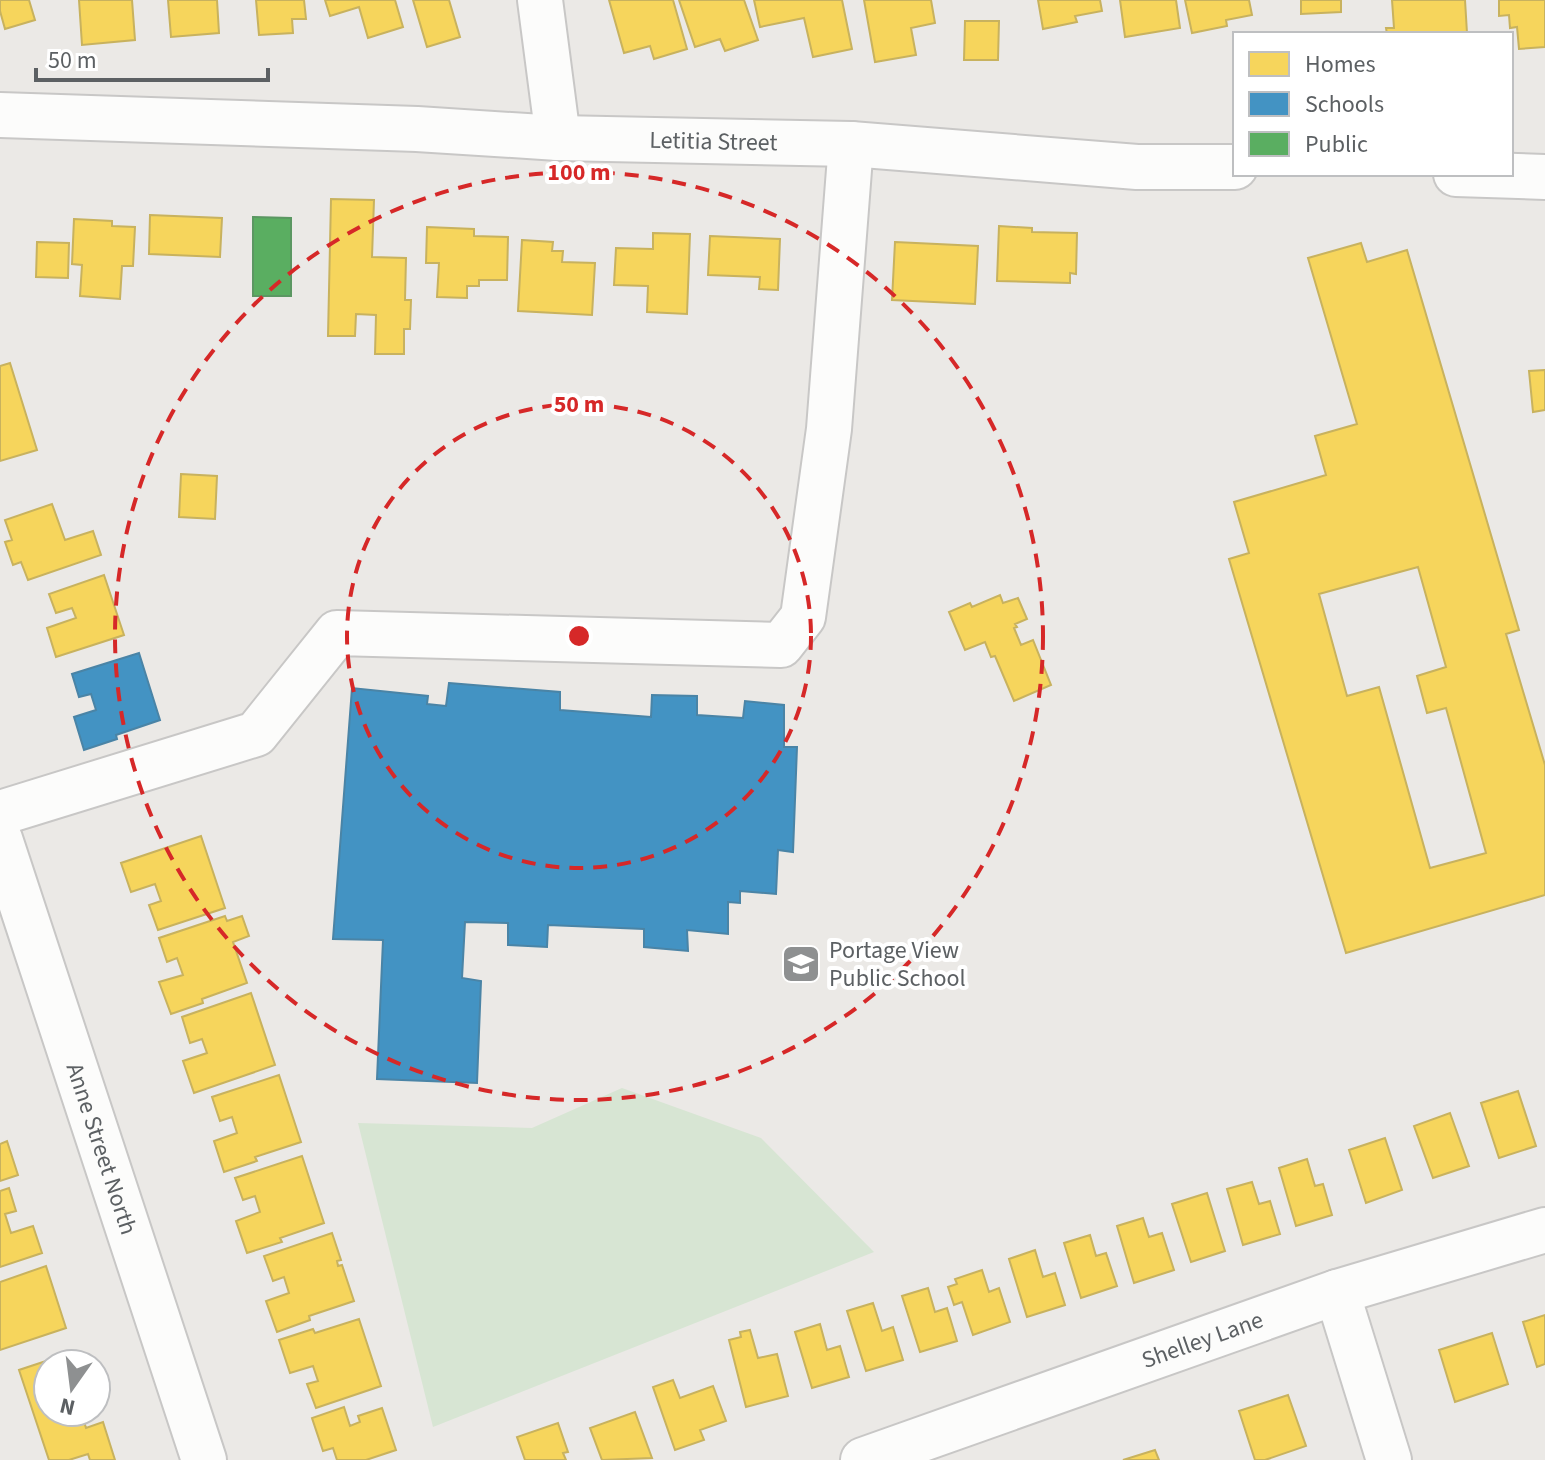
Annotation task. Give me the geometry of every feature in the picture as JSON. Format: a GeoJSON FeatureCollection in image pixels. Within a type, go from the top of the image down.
{"type":"FeatureCollection","features":[{"type":"Feature","properties":{"kind":"street"},"geometry":{"type":"LineString","coordinates":[[540,0],[558,138]]}},
{"type":"Feature","properties":{"kind":"street","name":"Letitia Street"},"geometry":{"type":"LineString","coordinates":[[0,115],[417,129],[558,138],[851,144],[1137,167],[1233,167]]}},
{"type":"Feature","properties":{"kind":"street"},"geometry":{"type":"LineString","coordinates":[[0,813],[256,734],[337,633],[781,645],[803,617],[829,429],[851,144]]}},
{"type":"Feature","properties":{"kind":"street"},"geometry":{"type":"LineString","coordinates":[[1513,176],[1545,177]]}},
{"type":"Feature","properties":{"kind":"street","name":"Anne Street North"},"geometry":{"type":"LineString","coordinates":[[0,839],[204,1460]]}},
{"type":"Feature","properties":{"kind":"street","name":"Shelley Lane"},"geometry":{"type":"LineString","coordinates":[[868,1459],[1337,1292],[1545,1230]]}},
{"type":"Feature","properties":{"kind":"street"},"geometry":{"type":"LineString","coordinates":[[1337,1292],[1389,1460]]}},
{"type":"Feature","properties":{"kind":"green space"},"geometry":{"type":"Polygon","coordinates":[[[622,1088],[761,1138],[874,1252],[433,1427],[358,1123],[532,1128],[622,1088]]]}},
{"type":"Feature","properties":{"kind":"building: Homes"},"geometry":{"type":"Polygon","coordinates":[[[0,0],[29,0],[35,20],[5,29],[0,0]]]}},
{"type":"Feature","properties":{"kind":"building: Homes"},"geometry":{"type":"Polygon","coordinates":[[[79,0],[132,0],[135,40],[82,45],[79,0]]]}},
{"type":"Feature","properties":{"kind":"building: Homes"},"geometry":{"type":"Polygon","coordinates":[[[168,0],[217,0],[219,33],[171,37],[168,0]]]}},
{"type":"Feature","properties":{"kind":"building: Homes"},"geometry":{"type":"Polygon","coordinates":[[[256,0],[304,0],[306,19],[292,19],[293,33],[259,35],[256,0]]]}},
{"type":"Feature","properties":{"kind":"building: Homes"},"geometry":{"type":"Polygon","coordinates":[[[325,0],[395,0],[403,27],[368,38],[359,7],[330,16],[325,0]]]}},
{"type":"Feature","properties":{"kind":"building: Homes"},"geometry":{"type":"Polygon","coordinates":[[[413,0],[449,0],[460,37],[427,47],[413,0]]]}},
{"type":"Feature","properties":{"kind":"building: Homes"},"geometry":{"type":"Polygon","coordinates":[[[609,0],[673,0],[687,49],[654,59],[650,46],[624,53],[609,0]]]}},
{"type":"Feature","properties":{"kind":"building: Homes"},"geometry":{"type":"Polygon","coordinates":[[[679,0],[744,0],[758,40],[725,51],[720,39],[695,47],[679,0]]]}},
{"type":"Feature","properties":{"kind":"building: Homes"},"geometry":{"type":"Polygon","coordinates":[[[754,0],[842,0],[852,49],[813,57],[804,18],[760,27],[754,0]]]}},
{"type":"Feature","properties":{"kind":"building: Homes"},"geometry":{"type":"Polygon","coordinates":[[[864,0],[931,0],[935,23],[911,28],[916,55],[875,62],[864,0]]]}},
{"type":"Feature","properties":{"kind":"building: Homes"},"geometry":{"type":"Polygon","coordinates":[[[1038,0],[1100,0],[1102,11],[1075,16],[1077,22],[1043,29],[1038,0]]]}},
{"type":"Feature","properties":{"kind":"building: Homes"},"geometry":{"type":"Polygon","coordinates":[[[1120,0],[1176,0],[1180,28],[1125,37],[1120,0]]]}},
{"type":"Feature","properties":{"kind":"building: Homes"},"geometry":{"type":"Polygon","coordinates":[[[1185,0],[1249,0],[1252,15],[1226,20],[1227,26],[1192,33],[1185,0]]]}},
{"type":"Feature","properties":{"kind":"building: Homes"},"geometry":{"type":"Polygon","coordinates":[[[1301,0],[1341,0],[1341,12],[1301,14],[1301,0]]]}},
{"type":"Feature","properties":{"kind":"building: Homes"},"geometry":{"type":"Polygon","coordinates":[[[1392,0],[1465,0],[1467,32],[1387,32],[1386,28],[1394,28],[1392,0]]]}},
{"type":"Feature","properties":{"kind":"building: Homes"},"geometry":{"type":"Polygon","coordinates":[[[1499,0],[1545,0],[1545,47],[1519,49],[1517,27],[1510,28],[1509,15],[1499,16],[1499,0]]]}},
{"type":"Feature","properties":{"kind":"building: Homes"},"geometry":{"type":"Polygon","coordinates":[[[965,21],[999,21],[998,60],[964,60],[965,21]]]}},
{"type":"Feature","properties":{"kind":"building: Homes"},"geometry":{"type":"Polygon","coordinates":[[[331,199],[374,200],[372,257],[406,258],[405,300],[411,300],[410,329],[404,329],[404,354],[375,354],[376,315],[356,314],[355,336],[328,336],[331,199]]]}},
{"type":"Feature","properties":{"kind":"building: Homes"},"geometry":{"type":"Polygon","coordinates":[[[150,215],[222,218],[220,257],[149,254],[150,215]]]}},
{"type":"Feature","properties":{"kind":"building: Homes"},"geometry":{"type":"Polygon","coordinates":[[[74,219],[112,221],[112,226],[135,227],[133,266],[122,266],[120,299],[80,296],[82,265],[72,264],[74,219]]]}},
{"type":"Feature","properties":{"kind":"building: Homes"},"geometry":{"type":"Polygon","coordinates":[[[999,226],[1032,228],[1032,232],[1077,233],[1076,274],[1070,273],[1070,283],[997,281],[999,226]]]}},
{"type":"Feature","properties":{"kind":"building: Homes"},"geometry":{"type":"Polygon","coordinates":[[[427,227],[474,229],[474,236],[508,237],[507,280],[479,280],[479,286],[467,286],[467,298],[437,297],[439,263],[426,263],[427,227]]]}},
{"type":"Feature","properties":{"kind":"building: Homes"},"geometry":{"type":"Polygon","coordinates":[[[653,233],[690,234],[687,314],[647,312],[648,286],[614,285],[616,248],[653,249],[653,233]]]}},
{"type":"Feature","properties":{"kind":"building: Homes"},"geometry":{"type":"Polygon","coordinates":[[[710,236],[780,239],[778,290],[759,289],[760,277],[708,275],[710,236]]]}},
{"type":"Feature","properties":{"kind":"building: Homes"},"geometry":{"type":"Polygon","coordinates":[[[522,240],[553,242],[552,251],[563,251],[562,262],[595,263],[592,315],[518,311],[522,240]]]}},
{"type":"Feature","properties":{"kind":"building: Homes"},"geometry":{"type":"Polygon","coordinates":[[[37,242],[69,243],[68,278],[36,277],[37,242]]]}},
{"type":"Feature","properties":{"kind":"building: Homes"},"geometry":{"type":"Polygon","coordinates":[[[895,242],[978,246],[975,304],[892,300],[895,242]]]}},
{"type":"Feature","properties":{"kind":"building: Homes"},"geometry":{"type":"Polygon","coordinates":[[[1361,243],[1367,262],[1407,250],[1519,630],[1506,634],[1545,765],[1545,895],[1346,953],[1229,559],[1249,553],[1234,502],[1326,475],[1315,436],[1357,424],[1308,258],[1361,243]],[[1418,567],[1319,594],[1347,696],[1379,687],[1430,868],[1486,853],[1446,708],[1427,713],[1417,676],[1446,667],[1418,567]]]}},
{"type":"Feature","properties":{"kind":"building: Homes"},"geometry":{"type":"Polygon","coordinates":[[[10,363],[37,450],[0,461],[0,366],[10,363]]]}},
{"type":"Feature","properties":{"kind":"building: Homes"},"geometry":{"type":"Polygon","coordinates":[[[1545,370],[1545,410],[1533,412],[1529,371],[1545,370]]]}},
{"type":"Feature","properties":{"kind":"building: Homes"},"geometry":{"type":"Polygon","coordinates":[[[181,474],[217,476],[215,519],[179,517],[181,474]]]}},
{"type":"Feature","properties":{"kind":"building: Homes"},"geometry":{"type":"Polygon","coordinates":[[[52,504],[65,540],[93,531],[101,555],[28,580],[21,562],[13,565],[5,542],[12,540],[5,520],[52,504]]]}},
{"type":"Feature","properties":{"kind":"building: Homes"},"geometry":{"type":"Polygon","coordinates":[[[104,575],[124,635],[56,657],[47,628],[76,618],[72,608],[56,613],[49,594],[104,575]]]}},
{"type":"Feature","properties":{"kind":"building: Homes"},"geometry":{"type":"Polygon","coordinates":[[[1000,595],[1003,603],[1018,598],[1027,619],[1015,624],[1017,627],[1014,628],[1021,645],[1033,640],[1051,685],[1014,701],[995,656],[991,657],[985,642],[965,650],[949,612],[970,603],[972,607],[1000,595]]]}},
{"type":"Feature","properties":{"kind":"building: Homes"},"geometry":{"type":"Polygon","coordinates":[[[201,836],[225,908],[158,930],[149,905],[161,901],[155,884],[131,892],[121,863],[201,836]]]}},
{"type":"Feature","properties":{"kind":"building: Homes"},"geometry":{"type":"Polygon","coordinates":[[[225,916],[227,921],[242,916],[249,936],[233,942],[247,983],[171,1014],[159,982],[183,975],[177,958],[167,962],[159,938],[225,916]]]}},
{"type":"Feature","properties":{"kind":"building: Homes"},"geometry":{"type":"Polygon","coordinates":[[[251,993],[275,1065],[194,1093],[183,1061],[207,1053],[202,1039],[190,1043],[182,1017],[251,993]]]}},
{"type":"Feature","properties":{"kind":"building: Homes"},"geometry":{"type":"Polygon","coordinates":[[[279,1075],[301,1142],[255,1157],[257,1161],[224,1172],[214,1141],[237,1133],[232,1117],[220,1121],[212,1097],[279,1075]]]}},
{"type":"Feature","properties":{"kind":"building: Homes"},"geometry":{"type":"Polygon","coordinates":[[[1518,1091],[1536,1146],[1499,1158],[1481,1103],[1518,1091]]]}},
{"type":"Feature","properties":{"kind":"building: Homes"},"geometry":{"type":"Polygon","coordinates":[[[1450,1113],[1469,1166],[1433,1178],[1414,1126],[1450,1113]]]}},
{"type":"Feature","properties":{"kind":"building: Homes"},"geometry":{"type":"Polygon","coordinates":[[[1385,1138],[1402,1190],[1366,1203],[1349,1150],[1385,1138]]]}},
{"type":"Feature","properties":{"kind":"building: Homes"},"geometry":{"type":"Polygon","coordinates":[[[7,1141],[18,1175],[0,1181],[0,1144],[7,1141]]]}},
{"type":"Feature","properties":{"kind":"building: Homes"},"geometry":{"type":"Polygon","coordinates":[[[302,1156],[324,1223],[280,1238],[282,1242],[247,1253],[236,1221],[260,1212],[255,1196],[243,1200],[235,1178],[302,1156]]]}},
{"type":"Feature","properties":{"kind":"building: Homes"},"geometry":{"type":"Polygon","coordinates":[[[1307,1159],[1315,1186],[1323,1184],[1332,1215],[1296,1226],[1279,1168],[1307,1159]]]}},
{"type":"Feature","properties":{"kind":"building: Homes"},"geometry":{"type":"Polygon","coordinates":[[[1252,1182],[1259,1204],[1270,1201],[1280,1234],[1243,1245],[1227,1189],[1252,1182]]]}},
{"type":"Feature","properties":{"kind":"building: Homes"},"geometry":{"type":"Polygon","coordinates":[[[9,1188],[16,1211],[5,1214],[11,1233],[33,1226],[42,1253],[0,1267],[0,1191],[9,1188]]]}},
{"type":"Feature","properties":{"kind":"building: Homes"},"geometry":{"type":"Polygon","coordinates":[[[1207,1193],[1225,1251],[1191,1262],[1172,1204],[1207,1193]]]}},
{"type":"Feature","properties":{"kind":"building: Homes"},"geometry":{"type":"Polygon","coordinates":[[[1143,1218],[1149,1237],[1162,1233],[1174,1270],[1134,1283],[1117,1226],[1143,1218]]]}},
{"type":"Feature","properties":{"kind":"building: Homes"},"geometry":{"type":"Polygon","coordinates":[[[332,1233],[341,1260],[337,1261],[338,1266],[342,1265],[354,1301],[309,1316],[310,1320],[277,1332],[266,1301],[289,1293],[284,1277],[273,1281],[264,1256],[332,1233]]]}},
{"type":"Feature","properties":{"kind":"building: Homes"},"geometry":{"type":"Polygon","coordinates":[[[1090,1235],[1096,1256],[1106,1253],[1117,1286],[1081,1298],[1064,1243],[1090,1235]]]}},
{"type":"Feature","properties":{"kind":"building: Homes"},"geometry":{"type":"Polygon","coordinates":[[[1035,1250],[1043,1277],[1055,1273],[1065,1305],[1027,1317],[1009,1259],[1035,1250]]]}},
{"type":"Feature","properties":{"kind":"building: Homes"},"geometry":{"type":"Polygon","coordinates":[[[46,1266],[66,1328],[0,1350],[0,1282],[46,1266]]]}},
{"type":"Feature","properties":{"kind":"building: Homes"},"geometry":{"type":"Polygon","coordinates":[[[982,1270],[989,1292],[999,1288],[1010,1322],[973,1335],[962,1302],[954,1305],[948,1287],[957,1284],[955,1279],[982,1270]]]}},
{"type":"Feature","properties":{"kind":"building: Homes"},"geometry":{"type":"Polygon","coordinates":[[[928,1288],[935,1312],[947,1308],[957,1341],[920,1352],[902,1296],[928,1288]]]}},
{"type":"Feature","properties":{"kind":"building: Homes"},"geometry":{"type":"Polygon","coordinates":[[[873,1303],[882,1331],[893,1327],[903,1360],[866,1371],[847,1311],[873,1303]]]}},
{"type":"Feature","properties":{"kind":"building: Homes"},"geometry":{"type":"Polygon","coordinates":[[[1545,1315],[1545,1364],[1537,1367],[1523,1322],[1545,1315]]]}},
{"type":"Feature","properties":{"kind":"building: Homes"},"geometry":{"type":"Polygon","coordinates":[[[359,1319],[381,1386],[316,1408],[307,1384],[318,1381],[313,1366],[290,1373],[279,1340],[359,1319]]]}},
{"type":"Feature","properties":{"kind":"building: Homes"},"geometry":{"type":"Polygon","coordinates":[[[820,1324],[827,1350],[840,1346],[849,1377],[812,1388],[795,1332],[820,1324]]]}},
{"type":"Feature","properties":{"kind":"building: Homes"},"geometry":{"type":"Polygon","coordinates":[[[750,1330],[758,1358],[777,1354],[788,1396],[746,1407],[729,1340],[741,1337],[740,1332],[750,1330]]]}},
{"type":"Feature","properties":{"kind":"building: Homes"},"geometry":{"type":"Polygon","coordinates":[[[1492,1333],[1508,1384],[1455,1402],[1439,1350],[1492,1333]]]}},
{"type":"Feature","properties":{"kind":"building: Homes"},"geometry":{"type":"Polygon","coordinates":[[[32,1366],[32,1409],[19,1370],[32,1366]]]}},
{"type":"Feature","properties":{"kind":"building: Homes"},"geometry":{"type":"Polygon","coordinates":[[[673,1380],[680,1398],[713,1386],[726,1421],[700,1430],[704,1440],[675,1450],[653,1387],[673,1380]]]}},
{"type":"Feature","properties":{"kind":"building: Homes"},"geometry":{"type":"Polygon","coordinates":[[[1288,1395],[1306,1446],[1265,1460],[1255,1460],[1239,1411],[1288,1395]]]}},
{"type":"Feature","properties":{"kind":"building: Homes"},"geometry":{"type":"Polygon","coordinates":[[[344,1407],[350,1426],[360,1422],[358,1416],[382,1408],[396,1450],[366,1460],[337,1460],[333,1448],[323,1451],[312,1418],[344,1407]]]}},
{"type":"Feature","properties":{"kind":"building: Homes"},"geometry":{"type":"Polygon","coordinates":[[[635,1412],[652,1458],[602,1460],[590,1428],[635,1412]]]}},
{"type":"Feature","properties":{"kind":"building: Homes"},"geometry":{"type":"Polygon","coordinates":[[[558,1423],[568,1452],[563,1453],[566,1460],[525,1460],[517,1437],[558,1423]]]}},
{"type":"Feature","properties":{"kind":"building: Homes"},"geometry":{"type":"Polygon","coordinates":[[[38,1428],[105,1428],[115,1460],[90,1460],[88,1454],[69,1460],[49,1460],[38,1428]]]}},
{"type":"Feature","properties":{"kind":"building: Homes"},"geometry":{"type":"Polygon","coordinates":[[[1155,1450],[1159,1460],[1123,1460],[1155,1450]]]}},
{"type":"Feature","properties":{"kind":"building: Schools"},"geometry":{"type":"Polygon","coordinates":[[[139,653],[160,720],[84,750],[74,717],[96,710],[91,694],[79,697],[72,674],[139,653]]]}},
{"type":"Feature","properties":{"kind":"building: Schools"},"geometry":{"type":"Polygon","coordinates":[[[449,683],[560,692],[560,710],[651,717],[652,695],[697,696],[697,715],[743,718],[745,701],[784,705],[784,747],[797,747],[793,852],[778,850],[776,894],[740,891],[740,903],[728,902],[728,934],[687,930],[688,951],[644,947],[644,929],[548,925],[547,947],[508,945],[508,923],[465,922],[462,978],[481,981],[477,1083],[377,1079],[383,940],[333,939],[352,688],[428,696],[427,704],[446,706],[449,683]]]}},
{"type":"Feature","properties":{"kind":"building: Public"},"geometry":{"type":"Polygon","coordinates":[[[253,217],[291,218],[291,296],[253,296],[253,217]]]}},
{"type":"Feature","properties":{"kind":"place","name":"Portage View Public School"},"geometry":{"type":"Point","coordinates":[801,964]}}]}
